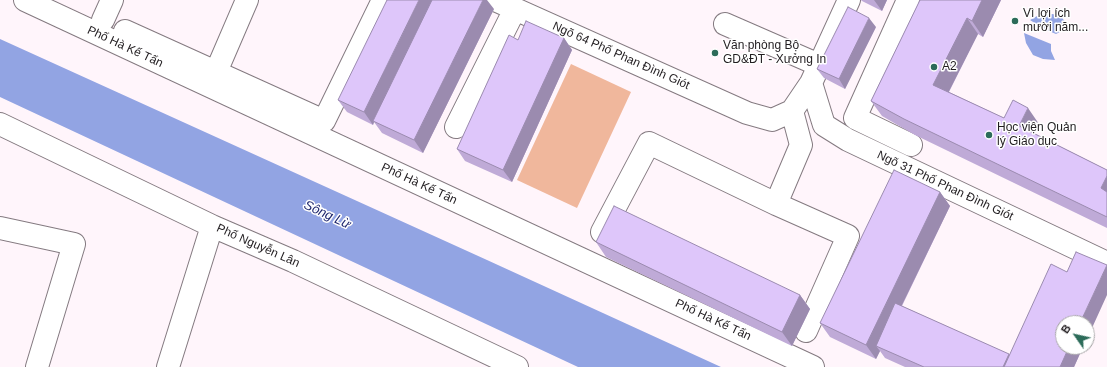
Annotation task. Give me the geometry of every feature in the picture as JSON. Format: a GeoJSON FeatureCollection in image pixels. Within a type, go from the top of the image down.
{"type":"FeatureCollection","features":[{"type":"Feature","properties":{"kind":"street","name":"Phố Hà Kế Tấn"},"geometry":{"type":"LineString","coordinates":[[25,0],[813,367]]}},
{"type":"Feature","properties":{"kind":"street","name":"Phố Hà Kế Tấn"},"geometry":{"type":"LineString","coordinates":[[58,0],[324,121],[384,0]]}},
{"type":"Feature","properties":{"kind":"street"},"geometry":{"type":"LineString","coordinates":[[103,20],[112,0]]}},
{"type":"Feature","properties":{"kind":"street"},"geometry":{"type":"LineString","coordinates":[[216,72],[248,0]]}},
{"type":"Feature","properties":{"kind":"street","name":"Ngõ 64 Phố Phan Đình Giót"},"geometry":{"type":"LineString","coordinates":[[495,0],[747,113],[772,120],[792,111]]}},
{"type":"Feature","properties":{"kind":"street"},"geometry":{"type":"LineString","coordinates":[[776,204],[801,145],[792,111],[815,74],[850,0]]}},
{"type":"Feature","properties":{"kind":"street"},"geometry":{"type":"LineString","coordinates":[[908,0],[855,118],[911,145]]}},
{"type":"Feature","properties":{"kind":"street"},"geometry":{"type":"LineString","coordinates":[[456,127],[515,9]]}},
{"type":"Feature","properties":{"kind":"street"},"geometry":{"type":"LineString","coordinates":[[725,24],[815,74]]}},
{"type":"Feature","properties":{"kind":"street","name":"Ngõ 31 Phố Phan Đình Giót"},"geometry":{"type":"LineString","coordinates":[[815,74],[824,125],[848,140],[1107,263]]}},
{"type":"Feature","properties":{"kind":"street","name":"Phố Nguyễn Lân"},"geometry":{"type":"LineString","coordinates":[[0,124],[212,226],[293,261],[510,366]]}},
{"type":"Feature","properties":{"kind":"street"},"geometry":{"type":"LineString","coordinates":[[601,234],[649,143],[776,204],[848,236],[806,331]]}},
{"type":"Feature","properties":{"kind":"street"},"geometry":{"type":"LineString","coordinates":[[168,367],[212,226]]}},
{"type":"Feature","properties":{"kind":"street"},"geometry":{"type":"LineString","coordinates":[[0,228],[74,244],[37,367]]}},
{"type":"Feature","properties":{"kind":"shaded area"},"geometry":{"type":"Polygon","coordinates":[[[571,64],[631,92],[577,208],[517,180],[571,64]]]}},
{"type":"Feature","properties":{"kind":"water"},"geometry":{"type":"Polygon","coordinates":[[[1053,14],[1062,18],[1070,27],[1056,34],[1044,29],[1030,20],[1039,15],[1053,14]]]}},
{"type":"Feature","properties":{"kind":"water"},"geometry":{"type":"Polygon","coordinates":[[[1024,33],[1051,44],[1051,51],[1055,60],[1043,59],[1033,55],[1026,43],[1024,33]]]}},
{"type":"Feature","properties":{"kind":"water","name":"Sông Lừ"},"geometry":{"type":"Polygon","coordinates":[[[0,39],[721,367],[578,367],[0,97],[0,39]]]}},
{"type":"Feature","properties":{"kind":"building"},"geometry":{"type":"Polygon","coordinates":[[[387,0],[419,0],[364,112],[338,100],[387,0]]]}},
{"type":"Feature","properties":{"kind":"building"},"geometry":{"type":"Polygon","coordinates":[[[432,0],[483,0],[414,140],[373,121],[432,0]]]}},
{"type":"Feature","properties":{"kind":"building"},"geometry":{"type":"Polygon","coordinates":[[[920,0],[982,0],[972,21],[967,18],[933,85],[1004,118],[1013,100],[1028,108],[1019,126],[1107,170],[1107,176],[1101,188],[1107,192],[1107,217],[904,119],[871,101],[920,0]]]}},
{"type":"Feature","properties":{"kind":"building"},"geometry":{"type":"Polygon","coordinates":[[[848,7],[869,18],[839,79],[817,69],[848,7]]]}},
{"type":"Feature","properties":{"kind":"building"},"geometry":{"type":"Polygon","coordinates":[[[526,21],[564,38],[503,170],[457,149],[509,35],[518,40],[526,21]]]}},
{"type":"Feature","properties":{"kind":"building"},"geometry":{"type":"Polygon","coordinates":[[[894,170],[940,192],[866,345],[820,323],[894,170]]]}},
{"type":"Feature","properties":{"kind":"building"},"geometry":{"type":"Polygon","coordinates":[[[614,206],[800,295],[782,332],[596,242],[614,206]]]}},
{"type":"Feature","properties":{"kind":"building"},"geometry":{"type":"Polygon","coordinates":[[[1076,252],[1107,265],[1084,315],[1055,315],[1055,355],[1065,355],[1060,367],[1004,367],[1051,264],[1067,272],[1076,252]]]}},
{"type":"Feature","properties":{"kind":"building"},"geometry":{"type":"Polygon","coordinates":[[[895,303],[1009,354],[1003,367],[924,367],[876,346],[895,303]]]}},
{"type":"Feature","properties":{"kind":"place","name":"Vì lợi ích mười năm..."},"geometry":{"type":"Point","coordinates":[1015,21]}},
{"type":"Feature","properties":{"kind":"place","name":"Văn phòng Bộ GD&ĐT - Xưởng In"},"geometry":{"type":"Point","coordinates":[715,53]}},
{"type":"Feature","properties":{"kind":"place","name":"A2"},"geometry":{"type":"Point","coordinates":[934,67]}},
{"type":"Feature","properties":{"kind":"place","name":"Học viện Quản lý Giáo dục"},"geometry":{"type":"Point","coordinates":[989,135]}}]}
